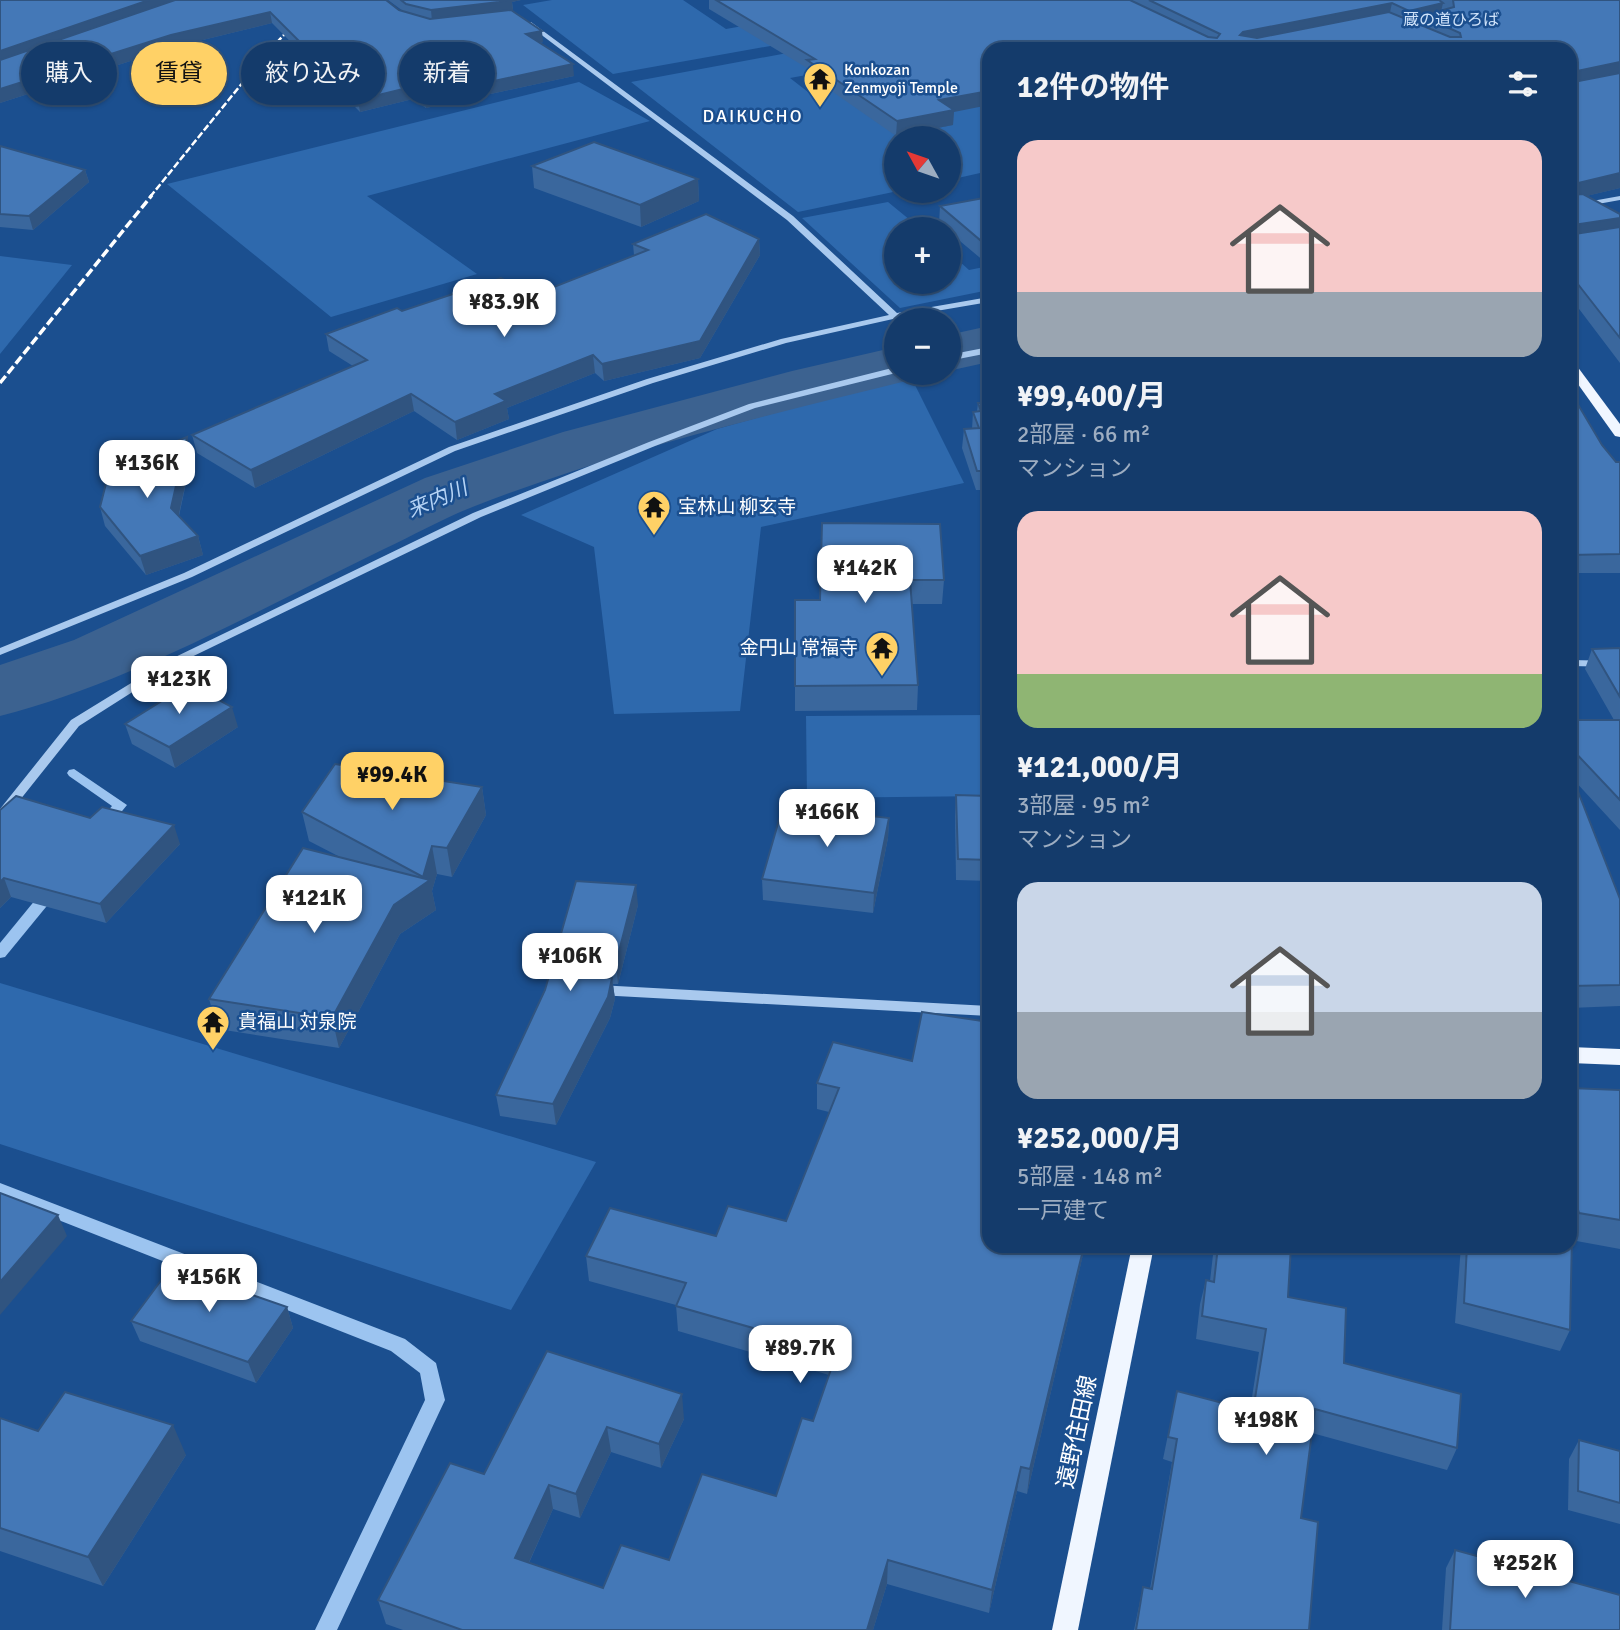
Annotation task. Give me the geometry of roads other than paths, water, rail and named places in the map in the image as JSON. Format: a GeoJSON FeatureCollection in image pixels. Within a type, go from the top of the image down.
{"type":"FeatureCollection","features":[{"type":"Feature","properties":{"kind":"main road"},"geometry":{"type":"LineString","coordinates":[[1577,375],[1620,433]]}},
{"type":"Feature","properties":{"kind":"main road"},"geometry":{"type":"LineString","coordinates":[[1577,1055],[1620,1057]]}},
{"type":"Feature","properties":{"kind":"main road","name":"遠野住田線"},"geometry":{"type":"LineString","coordinates":[[1065,1630],[1142,1253]]}},
{"type":"Feature","properties":{"kind":"street"},"geometry":{"type":"LineString","coordinates":[[524,19],[790,218],[887,308]]}},
{"type":"Feature","properties":{"kind":"street"},"geometry":{"type":"LineString","coordinates":[[1577,206],[1620,198]]}},
{"type":"Feature","properties":{"kind":"street"},"geometry":{"type":"LineString","coordinates":[[946,308],[982,300]]}},
{"type":"Feature","properties":{"kind":"street"},"geometry":{"type":"LineString","coordinates":[[0,652],[188,575],[452,449],[650,381],[784,341],[884,321]]}},
{"type":"Feature","properties":{"kind":"street"},"geometry":{"type":"LineString","coordinates":[[961,355],[982,351]]}},
{"type":"Feature","properties":{"kind":"street"},"geometry":{"type":"LineString","coordinates":[[0,817],[75,723],[171,663],[477,515],[639,449],[752,406],[884,373]]}},
{"type":"Feature","properties":{"kind":"street"},"geometry":{"type":"LineString","coordinates":[[1577,663],[1620,664]]}},
{"type":"Feature","properties":{"kind":"street"},"geometry":{"type":"LineString","coordinates":[[586,990],[982,1011]]}},
{"type":"Feature","properties":{"kind":"waterway","name":"来内川"},"geometry":{"type":"LineString","coordinates":[[961,350],[982,346]]}},
{"type":"Feature","properties":{"kind":"waterway","name":"来内川"},"geometry":{"type":"LineString","coordinates":[[0,692],[101,656],[449,492],[586,446],[884,368]]}},
{"type":"Feature","properties":{"kind":"waterway"},"geometry":{"type":"LineString","coordinates":[[74,773],[120,805],[104,824]]}},
{"type":"Feature","properties":{"kind":"waterway"},"geometry":{"type":"LineString","coordinates":[[0,953],[50,892]]}},
{"type":"Feature","properties":{"kind":"waterway"},"geometry":{"type":"LineString","coordinates":[[0,1190],[398,1345],[429,1369],[435,1400],[326,1630]]}},
{"type":"Feature","properties":{"kind":"railway"},"geometry":{"type":"LineString","coordinates":[[150,197],[265,55],[317,0]]}},
{"type":"Feature","properties":{"kind":"railway"},"geometry":{"type":"LineString","coordinates":[[0,383],[152,195]]}},
{"type":"Feature","properties":{"kind":"place","name":"Konkozan Zenmyoji Temple"},"geometry":{"type":"Point","coordinates":[820,109]}},
{"type":"Feature","properties":{"kind":"place","name":"宝林山 柳玄寺"},"geometry":{"type":"Point","coordinates":[654,537]}},
{"type":"Feature","properties":{"kind":"place","name":"金円山 常福寺"},"geometry":{"type":"Point","coordinates":[882,678]}},
{"type":"Feature","properties":{"kind":"place","name":"貴福山 対泉院"},"geometry":{"type":"Point","coordinates":[213,1052]}},
{"type":"Feature","properties":{"kind":"district","name":"DAIKUCHO"},"geometry":{"type":"Point","coordinates":[753,116]}},
{"type":"Feature","properties":{"kind":"park label","name":"蔵の道ひろば"},"geometry":{"type":"Point","coordinates":[1451,20]}}]}
